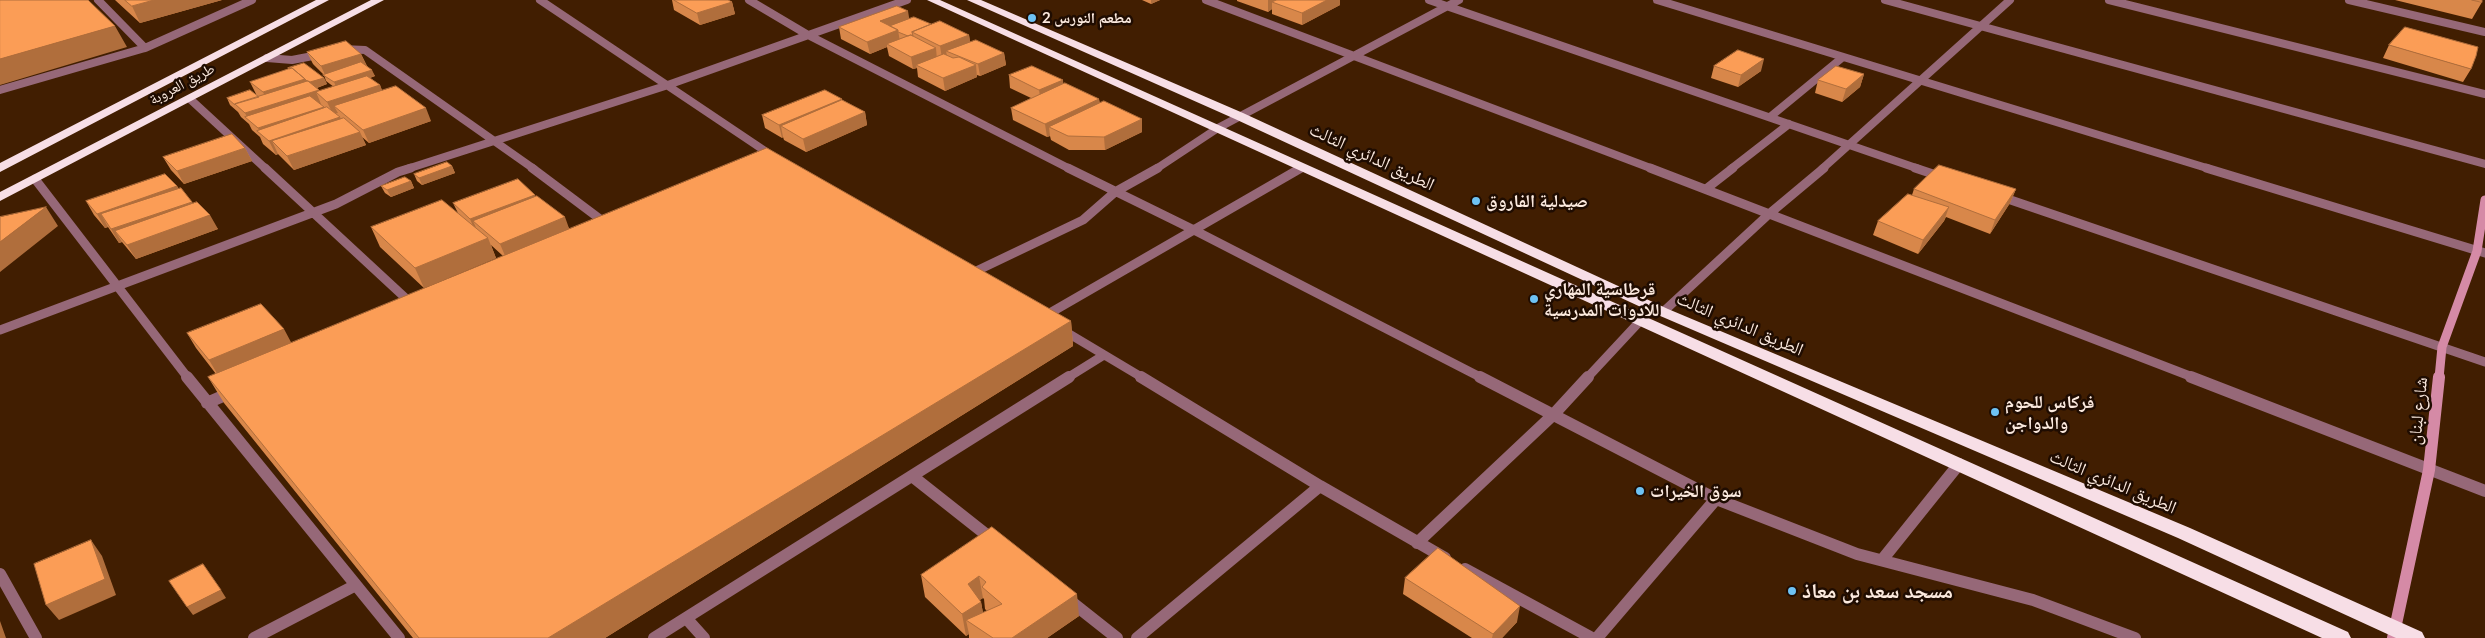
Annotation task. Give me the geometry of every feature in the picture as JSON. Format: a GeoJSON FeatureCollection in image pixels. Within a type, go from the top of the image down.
{"type":"FeatureCollection","features":[{"type":"Feature","properties":{"kind":"highway","name":"طريق العروبة"},"geometry":{"type":"LineString","coordinates":[[0,168],[324,0]]}},
{"type":"Feature","properties":{"kind":"highway","name":"طريق العروبة"},"geometry":{"type":"LineString","coordinates":[[0,198],[379,0]]}},
{"type":"Feature","properties":{"kind":"highway","name":"الطريق الدائري الثالث"},"geometry":{"type":"LineString","coordinates":[[932,0],[1218,128],[1369,200],[1641,320],[2341,638]]}},
{"type":"Feature","properties":{"kind":"highway","name":"الطريق الدائري الثالث"},"geometry":{"type":"LineString","coordinates":[[972,0],[1239,116],[1664,312],[2184,533],[2394,634],[2415,638]]}},
{"type":"Feature","properties":{"kind":"street"},"geometry":{"type":"LineString","coordinates":[[98,0],[145,48]]}},
{"type":"Feature","properties":{"kind":"street"},"geometry":{"type":"LineString","coordinates":[[0,90],[145,48],[204,19],[252,0]]}},
{"type":"Feature","properties":{"kind":"street"},"geometry":{"type":"LineString","coordinates":[[540,0],[778,163]]}},
{"type":"Feature","properties":{"kind":"street"},"geometry":{"type":"LineString","coordinates":[[749,0],[808,35],[1115,192],[1192,229],[1716,499],[1857,554],[2032,600],[2136,638]]}},
{"type":"Feature","properties":{"kind":"street"},"geometry":{"type":"LineString","coordinates":[[0,330],[314,212],[352,196],[389,175],[665,86],[908,0]]}},
{"type":"Feature","properties":{"kind":"street"},"geometry":{"type":"LineString","coordinates":[[1206,0],[1352,57],[1706,189],[2429,470],[2485,490]]}},
{"type":"Feature","properties":{"kind":"street"},"geometry":{"type":"LineString","coordinates":[[1429,0],[1954,181]]}},
{"type":"Feature","properties":{"kind":"street"},"geometry":{"type":"LineString","coordinates":[[970,274],[1083,220],[1115,192],[1161,166],[1218,128],[1459,0]]}},
{"type":"Feature","properties":{"kind":"street"},"geometry":{"type":"LineString","coordinates":[[1657,0],[2481,252]]}},
{"type":"Feature","properties":{"kind":"street"},"geometry":{"type":"LineString","coordinates":[[1885,0],[2485,164]]}},
{"type":"Feature","properties":{"kind":"street"},"geometry":{"type":"LineString","coordinates":[[1664,312],[1769,214],[1851,145],[1920,80],[2010,0]]}},
{"type":"Feature","properties":{"kind":"street"},"geometry":{"type":"LineString","coordinates":[[2109,0],[2485,94]]}},
{"type":"Feature","properties":{"kind":"street"},"geometry":{"type":"LineString","coordinates":[[2349,0],[2485,32]]}},
{"type":"Feature","properties":{"kind":"street"},"geometry":{"type":"LineString","coordinates":[[267,58],[292,60],[341,49],[365,50],[495,140],[613,229]]}},
{"type":"Feature","properties":{"kind":"street"},"geometry":{"type":"LineString","coordinates":[[1770,117],[1844,57]]}},
{"type":"Feature","properties":{"kind":"street"},"geometry":{"type":"LineString","coordinates":[[190,99],[421,312],[412,316]]}},
{"type":"Feature","properties":{"kind":"street"},"geometry":{"type":"LineString","coordinates":[[1706,189],[1789,124]]}},
{"type":"Feature","properties":{"kind":"street"},"geometry":{"type":"LineString","coordinates":[[1302,168],[1039,315],[1417,543],[1592,638]]}},
{"type":"Feature","properties":{"kind":"street"},"geometry":{"type":"LineString","coordinates":[[35,179],[208,402],[399,638]]}},
{"type":"Feature","properties":{"kind":"street"},"geometry":{"type":"LineString","coordinates":[[1992,194],[2485,362]]}},
{"type":"Feature","properties":{"kind":"street","name":"شارع لبنان"},"geometry":{"type":"LineString","coordinates":[[2394,634],[2429,470],[2442,347],[2481,252],[2485,200]]}},
{"type":"Feature","properties":{"kind":"street"},"geometry":{"type":"LineString","coordinates":[[1417,543],[1554,414],[1641,320]]}},
{"type":"Feature","properties":{"kind":"street"},"geometry":{"type":"LineString","coordinates":[[654,638],[1104,355]]}},
{"type":"Feature","properties":{"kind":"street"},"geometry":{"type":"LineString","coordinates":[[208,402],[243,388]]}},
{"type":"Feature","properties":{"kind":"street"},"geometry":{"type":"LineString","coordinates":[[1882,560],[1958,464]]}},
{"type":"Feature","properties":{"kind":"street"},"geometry":{"type":"LineString","coordinates":[[912,476],[1003,548]]}},
{"type":"Feature","properties":{"kind":"street"},"geometry":{"type":"LineString","coordinates":[[1137,638],[1320,486]]}},
{"type":"Feature","properties":{"kind":"street"},"geometry":{"type":"LineString","coordinates":[[1597,638],[1716,499]]}},
{"type":"Feature","properties":{"kind":"street"},"geometry":{"type":"LineString","coordinates":[[0,574],[36,638]]}},
{"type":"Feature","properties":{"kind":"street"},"geometry":{"type":"LineString","coordinates":[[254,638],[356,585]]}},
{"type":"Feature","properties":{"kind":"street"},"geometry":{"type":"LineString","coordinates":[[1056,590],[1117,638]]}},
{"type":"Feature","properties":{"kind":"street"},"geometry":{"type":"LineString","coordinates":[[686,618],[704,638]]}},
{"type":"Feature","properties":{"kind":"building"},"geometry":{"type":"Polygon","coordinates":[[[0,0],[88,0],[115,26],[0,59],[0,0]]]}},
{"type":"Feature","properties":{"kind":"building"},"geometry":{"type":"Polygon","coordinates":[[[125,0],[154,0],[132,6],[125,0]]]}},
{"type":"Feature","properties":{"kind":"building"},"geometry":{"type":"Polygon","coordinates":[[[674,0],[728,0],[732,2],[697,13],[674,0]]]}},
{"type":"Feature","properties":{"kind":"building"},"geometry":{"type":"Polygon","coordinates":[[[1277,0],[1327,0],[1302,13],[1272,2],[1277,0]]]}},
{"type":"Feature","properties":{"kind":"building"},"geometry":{"type":"Polygon","coordinates":[[[897,6],[908,11],[880,21],[898,30],[867,42],[839,27],[897,6]]]}},
{"type":"Feature","properties":{"kind":"building"},"geometry":{"type":"Polygon","coordinates":[[[914,17],[931,24],[912,32],[913,36],[898,32],[898,30],[890,26],[914,17]]]}},
{"type":"Feature","properties":{"kind":"building"},"geometry":{"type":"Polygon","coordinates":[[[940,21],[969,35],[940,46],[912,32],[940,21]]]}},
{"type":"Feature","properties":{"kind":"building"},"geometry":{"type":"Polygon","coordinates":[[[2405,27],[2478,47],[2471,69],[2389,45],[2405,27]]]}},
{"type":"Feature","properties":{"kind":"building"},"geometry":{"type":"Polygon","coordinates":[[[911,35],[936,48],[911,57],[887,44],[911,35]]]}},
{"type":"Feature","properties":{"kind":"building"},"geometry":{"type":"Polygon","coordinates":[[[976,40],[1004,53],[978,64],[946,51],[976,40]]]}},
{"type":"Feature","properties":{"kind":"building"},"geometry":{"type":"Polygon","coordinates":[[[346,41],[361,54],[321,66],[307,52],[346,41]]]}},
{"type":"Feature","properties":{"kind":"building"},"geometry":{"type":"Polygon","coordinates":[[[1738,50],[1764,59],[1741,75],[1714,66],[1738,50]]]}},
{"type":"Feature","properties":{"kind":"building"},"geometry":{"type":"Polygon","coordinates":[[[944,54],[953,58],[959,57],[976,65],[943,78],[916,65],[944,54]]]}},
{"type":"Feature","properties":{"kind":"building"},"geometry":{"type":"Polygon","coordinates":[[[361,62],[372,70],[334,82],[323,75],[361,62]]]}},
{"type":"Feature","properties":{"kind":"building"},"geometry":{"type":"Polygon","coordinates":[[[304,63],[324,78],[310,82],[292,68],[288,68],[304,63]]]}},
{"type":"Feature","properties":{"kind":"building"},"geometry":{"type":"Polygon","coordinates":[[[1032,66],[1063,80],[1039,90],[1009,75],[1032,66]]]}},
{"type":"Feature","properties":{"kind":"building"},"geometry":{"type":"Polygon","coordinates":[[[1836,66],[1864,74],[1846,89],[1818,80],[1836,66]]]}},
{"type":"Feature","properties":{"kind":"building"},"geometry":{"type":"Polygon","coordinates":[[[292,68],[305,79],[263,92],[250,82],[292,68]]]}},
{"type":"Feature","properties":{"kind":"building"},"geometry":{"type":"Polygon","coordinates":[[[367,76],[380,85],[327,102],[316,92],[367,76]]]}},
{"type":"Feature","properties":{"kind":"building"},"geometry":{"type":"Polygon","coordinates":[[[308,81],[319,90],[245,113],[235,104],[308,81]]]}},
{"type":"Feature","properties":{"kind":"building"},"geometry":{"type":"Polygon","coordinates":[[[1065,83],[1099,99],[1045,124],[1011,108],[1065,83]]]}},
{"type":"Feature","properties":{"kind":"building"},"geometry":{"type":"Polygon","coordinates":[[[396,86],[426,108],[363,130],[334,106],[396,86]]]}},
{"type":"Feature","properties":{"kind":"building"},"geometry":{"type":"Polygon","coordinates":[[[250,90],[259,97],[235,105],[227,98],[250,90]]]}},
{"type":"Feature","properties":{"kind":"building"},"geometry":{"type":"Polygon","coordinates":[[[825,90],[842,99],[779,125],[762,115],[825,90]]]}},
{"type":"Feature","properties":{"kind":"building"},"geometry":{"type":"Polygon","coordinates":[[[310,96],[324,107],[258,128],[245,117],[310,96]]]}},
{"type":"Feature","properties":{"kind":"building"},"geometry":{"type":"Polygon","coordinates":[[[842,100],[865,112],[803,139],[781,126],[842,100]]]}},
{"type":"Feature","properties":{"kind":"building"},"geometry":{"type":"Polygon","coordinates":[[[1104,101],[1142,119],[1104,137],[1068,136],[1049,127],[1104,101]]]}},
{"type":"Feature","properties":{"kind":"building"},"geometry":{"type":"Polygon","coordinates":[[[327,107],[340,117],[269,141],[257,131],[327,107]]]}},
{"type":"Feature","properties":{"kind":"building"},"geometry":{"type":"Polygon","coordinates":[[[344,118],[360,132],[287,156],[272,141],[344,118]]]}},
{"type":"Feature","properties":{"kind":"building"},"geometry":{"type":"Polygon","coordinates":[[[232,134],[245,148],[177,171],[163,157],[232,134]]]}},
{"type":"Feature","properties":{"kind":"building"},"geometry":{"type":"Polygon","coordinates":[[[767,148],[1071,321],[548,638],[419,638],[208,377],[767,148]]]}},
{"type":"Feature","properties":{"kind":"building"},"geometry":{"type":"Polygon","coordinates":[[[447,162],[452,166],[419,178],[414,174],[447,162]]]}},
{"type":"Feature","properties":{"kind":"building"},"geometry":{"type":"Polygon","coordinates":[[[1939,165],[2016,189],[1995,220],[1914,189],[1939,165]]]}},
{"type":"Feature","properties":{"kind":"building"},"geometry":{"type":"Polygon","coordinates":[[[165,174],[177,186],[97,214],[86,201],[165,174]]]}},
{"type":"Feature","properties":{"kind":"building"},"geometry":{"type":"Polygon","coordinates":[[[405,177],[411,181],[387,190],[381,186],[405,177]]]}},
{"type":"Feature","properties":{"kind":"building"},"geometry":{"type":"Polygon","coordinates":[[[518,179],[535,195],[470,219],[453,203],[518,179]]]}},
{"type":"Feature","properties":{"kind":"building"},"geometry":{"type":"Polygon","coordinates":[[[181,188],[192,202],[111,229],[101,214],[181,188]]]}},
{"type":"Feature","properties":{"kind":"building"},"geometry":{"type":"Polygon","coordinates":[[[1908,194],[1949,207],[1923,240],[1878,221],[1908,194]]]}},
{"type":"Feature","properties":{"kind":"building"},"geometry":{"type":"Polygon","coordinates":[[[537,196],[565,217],[500,244],[473,221],[537,196]]]}},
{"type":"Feature","properties":{"kind":"building"},"geometry":{"type":"Polygon","coordinates":[[[442,200],[488,238],[415,268],[371,227],[442,200]]]}},
{"type":"Feature","properties":{"kind":"building"},"geometry":{"type":"Polygon","coordinates":[[[197,202],[210,215],[127,245],[115,231],[197,202]]]}},
{"type":"Feature","properties":{"kind":"building"},"geometry":{"type":"Polygon","coordinates":[[[46,207],[0,242],[0,217],[46,207]]]}},
{"type":"Feature","properties":{"kind":"building"},"geometry":{"type":"Polygon","coordinates":[[[261,304],[284,329],[209,360],[187,333],[261,304]]]}},
{"type":"Feature","properties":{"kind":"building"},"geometry":{"type":"Polygon","coordinates":[[[992,527],[1077,594],[1012,638],[993,638],[966,620],[1002,604],[982,587],[986,582],[979,576],[968,584],[981,602],[962,614],[921,575],[992,527]]]}},
{"type":"Feature","properties":{"kind":"building"},"geometry":{"type":"Polygon","coordinates":[[[91,540],[105,579],[46,605],[34,564],[91,540]]]}},
{"type":"Feature","properties":{"kind":"building"},"geometry":{"type":"Polygon","coordinates":[[[1438,548],[1520,606],[1493,634],[1405,578],[1438,548]]]}},
{"type":"Feature","properties":{"kind":"building"},"geometry":{"type":"Polygon","coordinates":[[[203,564],[221,590],[187,607],[169,581],[203,564]]]}},
{"type":"Feature","properties":{"kind":"place","name":"مطعم النورس 2"},"geometry":{"type":"Point","coordinates":[1032,18]}},
{"type":"Feature","properties":{"kind":"place","name":"صيدلية الفاروق"},"geometry":{"type":"Point","coordinates":[1476,201]}},
{"type":"Feature","properties":{"kind":"place","name":"قرطاسية المهاري للادوات المدرسية"},"geometry":{"type":"Point","coordinates":[1534,299]}},
{"type":"Feature","properties":{"kind":"place","name":"فركاس للحوم والدواجن"},"geometry":{"type":"Point","coordinates":[1995,412]}},
{"type":"Feature","properties":{"kind":"place","name":"سوق الخيرات"},"geometry":{"type":"Point","coordinates":[1640,491]}},
{"type":"Feature","properties":{"kind":"place","name":"مسجد سعد بن معاذ"},"geometry":{"type":"Point","coordinates":[1792,591]}}]}
